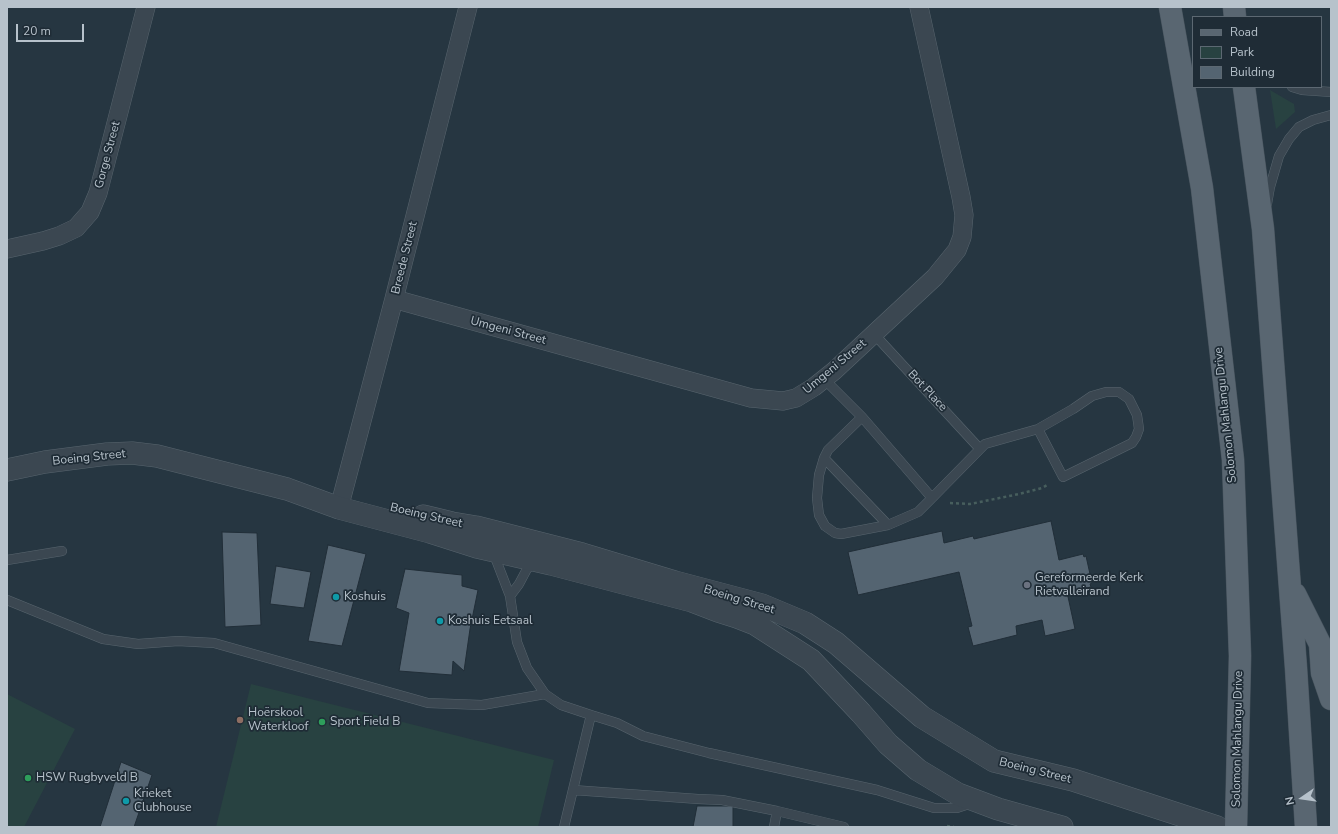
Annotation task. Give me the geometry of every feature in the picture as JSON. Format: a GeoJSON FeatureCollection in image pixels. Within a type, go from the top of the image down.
{"type":"FeatureCollection","features":[{"type":"Feature","properties":{"kind":"main road","name":"Solomon Mahlangu Drive"},"geometry":{"type":"LineString","coordinates":[[1170,7],[1202,188],[1233,460],[1240,656],[1236,827]]}},
{"type":"Feature","properties":{"kind":"main road"},"geometry":{"type":"LineString","coordinates":[[1244,88],[1263,229],[1290,586],[1306,827]]}},
{"type":"Feature","properties":{"kind":"main road"},"geometry":{"type":"LineString","coordinates":[[1290,586],[1320,644],[1322,673],[1331,699]]}},
{"type":"Feature","properties":{"kind":"street","name":"Gorge Street"},"geometry":{"type":"LineString","coordinates":[[7,249],[60,236],[76,228],[90,212],[98,193],[146,7]]}},
{"type":"Feature","properties":{"kind":"street","name":"Breede Street"},"geometry":{"type":"LineString","coordinates":[[341,502],[468,7]]}},
{"type":"Feature","properties":{"kind":"street","name":"Umgeni Street"},"geometry":{"type":"LineString","coordinates":[[394,299],[751,398],[783,401],[796,398],[824,379],[935,277],[957,250],[962,237],[964,215],[961,197],[919,7]]}},
{"type":"Feature","properties":{"kind":"street","name":"Boeing Street"},"geometry":{"type":"LineString","coordinates":[[7,470],[74,458],[107,454],[132,453],[157,456],[341,502],[476,527],[556,547],[675,582],[762,604],[804,623],[836,643],[922,717],[994,761],[1073,780],[1217,827]]}},
{"type":"Feature","properties":{"kind":"street","name":"Boeing Street"},"geometry":{"type":"LineString","coordinates":[[341,502],[492,551],[535,560],[692,601],[754,624],[811,660],[888,744],[918,770],[958,794],[998,809],[1057,826]]}},
{"type":"Feature","properties":{"kind":"lane"},"geometry":{"type":"LineString","coordinates":[[1234,7],[1238,16]]}},
{"type":"Feature","properties":{"kind":"lane"},"geometry":{"type":"LineString","coordinates":[[1295,88],[1302,90],[1331,92]]}},
{"type":"Feature","properties":{"kind":"lane"},"geometry":{"type":"LineString","coordinates":[[1263,229],[1270,186],[1282,150],[1299,127],[1313,120],[1331,115]]}},
{"type":"Feature","properties":{"kind":"lane","name":"Bot Place"},"geometry":{"type":"LineString","coordinates":[[874,334],[980,448]]}},
{"type":"Feature","properties":{"kind":"lane"},"geometry":{"type":"LineString","coordinates":[[824,379],[862,417],[932,498]]}},
{"type":"Feature","properties":{"kind":"lane"},"geometry":{"type":"LineString","coordinates":[[862,417],[828,450],[819,475],[817,498],[820,515],[825,526],[835,533],[841,534],[888,525],[918,512],[985,444],[990,441],[1038,429],[1092,396],[1106,392],[1119,392],[1129,399],[1137,415],[1139,429],[1132,443],[1063,477],[1038,429]]}},
{"type":"Feature","properties":{"kind":"lane"},"geometry":{"type":"LineString","coordinates":[[824,458],[888,525]]}},
{"type":"Feature","properties":{"kind":"lane"},"geometry":{"type":"LineString","coordinates":[[510,596],[535,560],[556,547]]}},
{"type":"Feature","properties":{"kind":"lane"},"geometry":{"type":"LineString","coordinates":[[7,560],[62,551]]}},
{"type":"Feature","properties":{"kind":"lane"},"geometry":{"type":"LineString","coordinates":[[492,551],[510,596],[517,642],[527,668],[545,694],[561,705],[591,716],[617,723],[643,736],[709,753],[877,790],[934,808],[957,808],[976,802],[998,809]]}},
{"type":"Feature","properties":{"kind":"lane"},"geometry":{"type":"LineString","coordinates":[[7,600],[103,639],[138,644],[178,641],[214,643],[428,703],[482,705],[545,694]]}},
{"type":"Feature","properties":{"kind":"lane"},"geometry":{"type":"LineString","coordinates":[[564,827],[591,716]]}},
{"type":"Feature","properties":{"kind":"lane"},"geometry":{"type":"LineString","coordinates":[[573,790],[722,800],[844,827]]}},
{"type":"Feature","properties":{"kind":"lane"},"geometry":{"type":"LineString","coordinates":[[774,827],[777,811]]}},
{"type":"Feature","properties":{"kind":"path"},"geometry":{"type":"LineString","coordinates":[[932,498],[937,502],[970,504],[1042,488],[1063,477]]}},
{"type":"Feature","properties":{"kind":"green space"},"geometry":{"type":"Polygon","coordinates":[[[1270,90],[1294,104],[1295,112],[1276,129],[1270,90]]]}},
{"type":"Feature","properties":{"kind":"green space","name":"Sport Field B"},"geometry":{"type":"Polygon","coordinates":[[[251,684],[554,760],[538,827],[216,827],[251,684]]]}},
{"type":"Feature","properties":{"kind":"green space","name":"HSW Rugbyveld B"},"geometry":{"type":"Polygon","coordinates":[[[7,694],[75,729],[24,827],[7,827],[7,694]]]}},
{"type":"Feature","properties":{"kind":"building","name":"Gereformeerde Kerk Rietvalleirand"},"geometry":{"type":"Polygon","coordinates":[[[1051,521],[1059,560],[1083,554],[1084,557],[1086,556],[1092,583],[1090,584],[1091,587],[1067,592],[1075,629],[1045,636],[1042,620],[1016,626],[1017,635],[973,646],[968,627],[972,626],[959,572],[858,595],[848,552],[942,531],[944,543],[973,536],[974,539],[1051,521]]]}},
{"type":"Feature","properties":{"kind":"building"},"geometry":{"type":"Polygon","coordinates":[[[222,532],[257,533],[261,625],[225,627],[222,532]]]}},
{"type":"Feature","properties":{"kind":"building","name":"Koshuis"},"geometry":{"type":"Polygon","coordinates":[[[328,545],[366,554],[342,646],[308,641],[328,545]]]}},
{"type":"Feature","properties":{"kind":"building","name":"Koshuis"},"geometry":{"type":"Polygon","coordinates":[[[276,566],[311,572],[304,608],[270,604],[276,566]]]}},
{"type":"Feature","properties":{"kind":"building","name":"Koshuis Eetsaal"},"geometry":{"type":"Polygon","coordinates":[[[405,569],[462,575],[462,586],[478,590],[470,629],[464,671],[453,661],[452,675],[399,671],[409,613],[396,608],[405,569]]]}},
{"type":"Feature","properties":{"kind":"building","name":"Krieket Clubhouse"},"geometry":{"type":"Polygon","coordinates":[[[121,762],[152,775],[134,827],[100,827],[121,762]]]}},
{"type":"Feature","properties":{"kind":"building"},"geometry":{"type":"Polygon","coordinates":[[[697,806],[733,806],[733,827],[693,827],[697,806]]]}},
{"type":"Feature","properties":{"kind":"place","name":"Gereformeerde Kerk Rietvalleirand"},"geometry":{"type":"Point","coordinates":[1027,585]}},
{"type":"Feature","properties":{"kind":"place","name":"Koshuis"},"geometry":{"type":"Point","coordinates":[336,597]}},
{"type":"Feature","properties":{"kind":"place","name":"Koshuis Eetsaal"},"geometry":{"type":"Point","coordinates":[440,621]}},
{"type":"Feature","properties":{"kind":"place","name":"Hoërskool Waterkloof"},"geometry":{"type":"Point","coordinates":[240,720]}},
{"type":"Feature","properties":{"kind":"place","name":"Sport Field B"},"geometry":{"type":"Point","coordinates":[322,722]}},
{"type":"Feature","properties":{"kind":"place","name":"HSW Rugbyveld B"},"geometry":{"type":"Point","coordinates":[28,778]}},
{"type":"Feature","properties":{"kind":"place","name":"Krieket Clubhouse"},"geometry":{"type":"Point","coordinates":[126,801]}}]}
